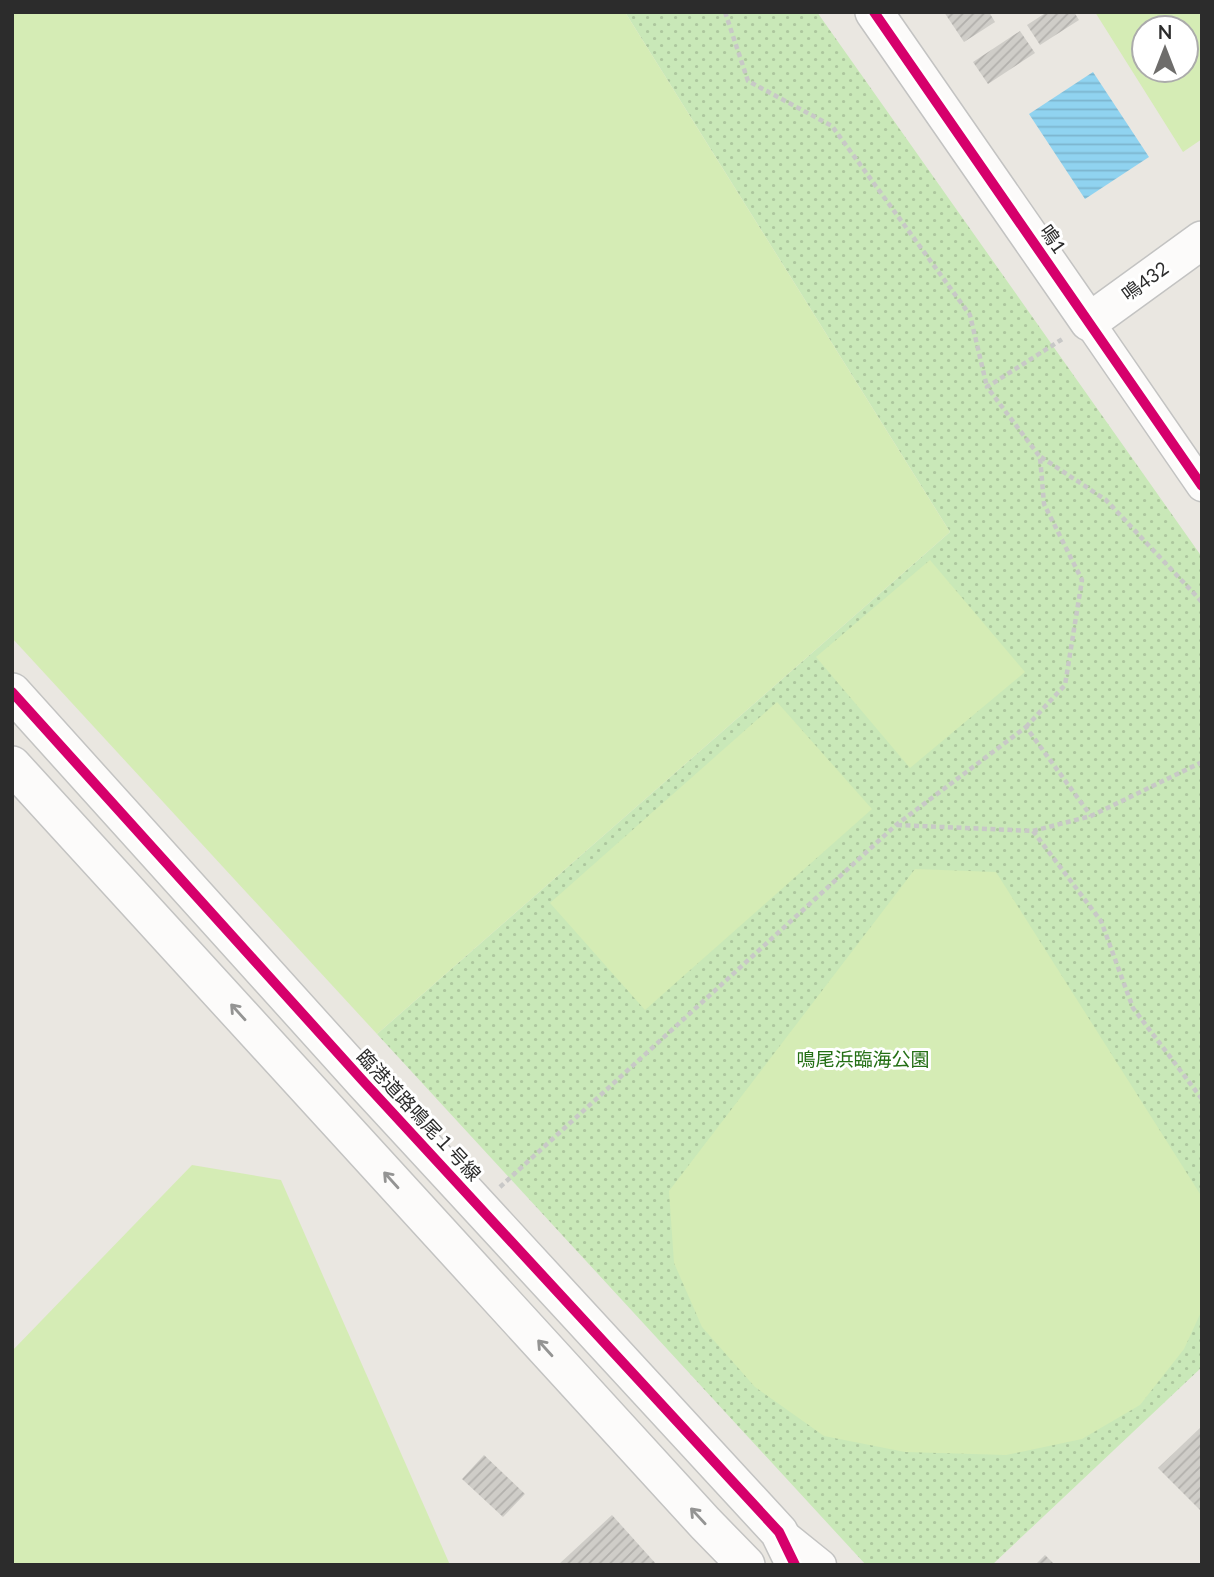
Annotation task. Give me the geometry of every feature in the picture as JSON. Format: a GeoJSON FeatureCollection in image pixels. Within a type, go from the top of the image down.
{"type":"FeatureCollection","features":[{"type":"Feature","properties":{"kind":"street","name":"鳴1"},"geometry":{"type":"LineString","coordinates":[[874,12],[1202,486]]}},
{"type":"Feature","properties":{"kind":"street","name":"鳴432"},"geometry":{"type":"LineString","coordinates":[[1089,322],[1202,240]]}},
{"type":"Feature","properties":{"kind":"street","name":"臨港道路鳴尾１号線"},"geometry":{"type":"LineString","coordinates":[[12,692],[779,1532],[795,1565]]}},
{"type":"Feature","properties":{"kind":"street"},"geometry":{"type":"LineString","coordinates":[[12,765],[686,1503],[746,1565]]}},
{"type":"Feature","properties":{"kind":"street"},"geometry":{"type":"LineString","coordinates":[[779,1532],[821,1565]]}},
{"type":"Feature","properties":{"kind":"path"},"geometry":{"type":"LineString","coordinates":[[725,12],[748,81],[832,126],[970,315],[987,387],[1040,457],[1106,500],[1202,602]]}},
{"type":"Feature","properties":{"kind":"path"},"geometry":{"type":"LineString","coordinates":[[987,387],[1089,322]]}},
{"type":"Feature","properties":{"kind":"path"},"geometry":{"type":"LineString","coordinates":[[479,1206],[896,825],[1026,727],[1065,685],[1082,580],[1044,504],[1040,457]]}},
{"type":"Feature","properties":{"kind":"path"},"geometry":{"type":"LineString","coordinates":[[1026,727],[1091,816]]}},
{"type":"Feature","properties":{"kind":"path"},"geometry":{"type":"LineString","coordinates":[[896,825],[1033,831],[1091,816],[1202,762]]}},
{"type":"Feature","properties":{"kind":"path"},"geometry":{"type":"LineString","coordinates":[[1033,831],[1101,921],[1133,1008],[1202,1099]]}},
{"type":"Feature","properties":{"kind":"green space"},"geometry":{"type":"Polygon","coordinates":[[[12,12],[625,12],[950,532],[377,1034],[12,638],[12,12]]]}},
{"type":"Feature","properties":{"kind":"green space","name":"鳴尾浜臨海公園"},"geometry":{"type":"Polygon","coordinates":[[[625,12],[817,12],[1202,557],[1202,1367],[992,1565],[866,1565],[377,1034],[950,532],[625,12]]]}},
{"type":"Feature","properties":{"kind":"green space"},"geometry":{"type":"Polygon","coordinates":[[[1095,12],[1202,12],[1202,139],[1183,152],[1140,84],[1200,84],[1200,14],[1130,14],[1130,68],[1095,12]]]}},
{"type":"Feature","properties":{"kind":"green space"},"geometry":{"type":"Polygon","coordinates":[[[930,560],[1025,672],[910,768],[816,657],[930,560]]]}},
{"type":"Feature","properties":{"kind":"green space"},"geometry":{"type":"Polygon","coordinates":[[[777,702],[872,809],[645,1010],[550,903],[777,702]]]}},
{"type":"Feature","properties":{"kind":"green space"},"geometry":{"type":"Polygon","coordinates":[[[915,869],[996,872],[1202,1197],[1202,1310],[1184,1349],[1140,1405],[1082,1439],[1006,1455],[905,1452],[824,1436],[755,1387],[702,1327],[674,1263],[669,1191],[915,869]]]}},
{"type":"Feature","properties":{"kind":"green space"},"geometry":{"type":"Polygon","coordinates":[[[192,1165],[281,1180],[450,1565],[12,1565],[12,1351],[192,1165]]]}},
{"type":"Feature","properties":{"kind":"water"},"geometry":{"type":"Polygon","coordinates":[[[1093,72],[1149,157],[1085,199],[1029,114],[1093,72]]]}},
{"type":"Feature","properties":{"kind":"building"},"geometry":{"type":"Polygon","coordinates":[[[944,12],[989,12],[995,22],[964,42],[944,12]]]}},
{"type":"Feature","properties":{"kind":"building"},"geometry":{"type":"Polygon","coordinates":[[[1047,12],[1074,12],[1079,20],[1040,45],[1027,25],[1047,12]]]}},
{"type":"Feature","properties":{"kind":"building"},"geometry":{"type":"Polygon","coordinates":[[[1020,31],[1035,53],[988,84],[973,62],[1020,31]]]}},
{"type":"Feature","properties":{"kind":"building"},"geometry":{"type":"Polygon","coordinates":[[[1202,1426],[1202,1512],[1158,1468],[1202,1426]]]}},
{"type":"Feature","properties":{"kind":"building"},"geometry":{"type":"Polygon","coordinates":[[[484,1455],[525,1494],[503,1517],[462,1479],[484,1455]]]}},
{"type":"Feature","properties":{"kind":"building"},"geometry":{"type":"Polygon","coordinates":[[[612,1515],[657,1565],[558,1565],[612,1515]]]}},
{"type":"Feature","properties":{"kind":"building"},"geometry":{"type":"Polygon","coordinates":[[[1045,1555],[1055,1565],[1035,1565],[1045,1555]]]}},
{"type":"Feature","properties":{"kind":"cycle path"},"geometry":{"type":"LineString","coordinates":[[874,12],[1202,486]]}},
{"type":"Feature","properties":{"kind":"cycle path"},"geometry":{"type":"LineString","coordinates":[[12,692],[364,1082],[779,1532],[795,1565]]}}]}
